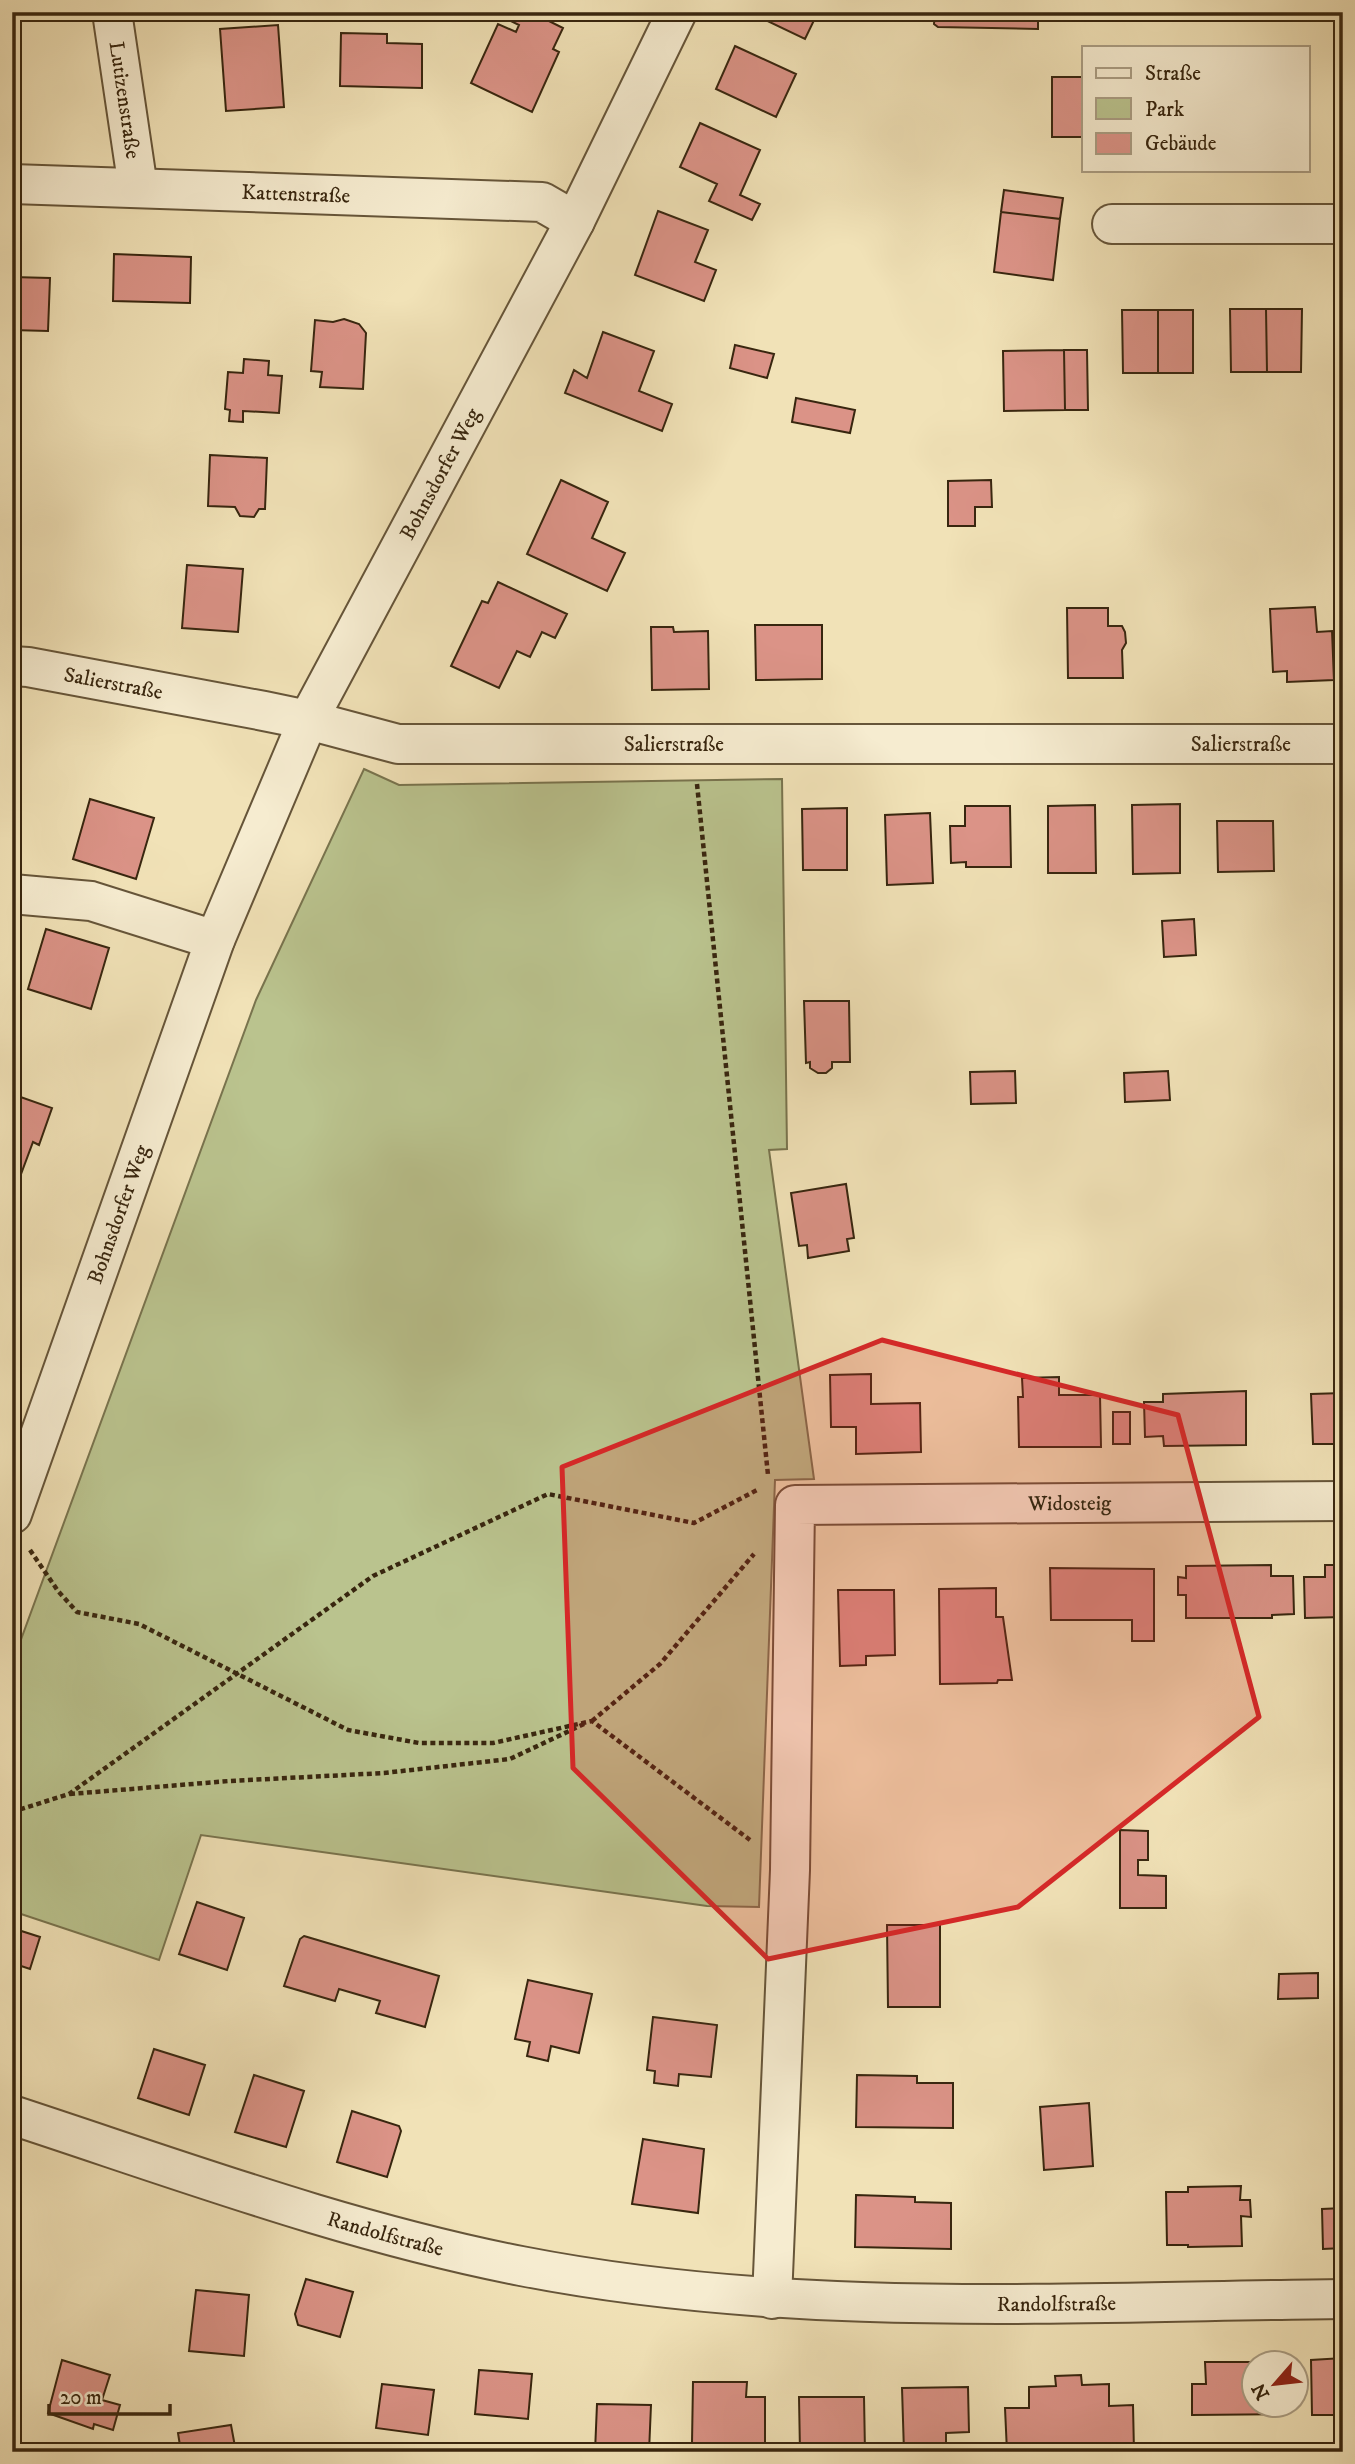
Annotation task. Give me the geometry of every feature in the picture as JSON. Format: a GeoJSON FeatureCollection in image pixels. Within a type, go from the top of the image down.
{"type":"FeatureCollection","features":[{"type":"Feature","properties":{"kind":"street","name":"Lutizenstraße"},"geometry":{"type":"LineString","coordinates":[[112,12],[138,188]]}},
{"type":"Feature","properties":{"kind":"street","name":"Bohnsdorfer Weg"},"geometry":{"type":"LineString","coordinates":[[17,1508],[215,940],[309,720],[575,221],[677,12]]}},
{"type":"Feature","properties":{"kind":"street","name":"Kattenstraße"},"geometry":{"type":"LineString","coordinates":[[12,184],[542,202],[575,221]]}},
{"type":"Feature","properties":{"kind":"street"},"geometry":{"type":"LineString","coordinates":[[1112,224],[1343,223]]}},
{"type":"Feature","properties":{"kind":"street","name":"Salierstraße"},"geometry":{"type":"LineString","coordinates":[[12,666],[309,720],[398,744],[1343,744]]}},
{"type":"Feature","properties":{"kind":"street"},"geometry":{"type":"LineString","coordinates":[[12,894],[91,901],[215,940]]}},
{"type":"Feature","properties":{"kind":"street","name":"Widosteig"},"geometry":{"type":"LineString","coordinates":[[795,1505],[1343,1501]]}},
{"type":"Feature","properties":{"kind":"street"},"geometry":{"type":"LineString","coordinates":[[772,2299],[790,1870],[795,1505]]}},
{"type":"Feature","properties":{"kind":"street","name":"Randolfstraße"},"geometry":{"type":"LineString","coordinates":[[12,2115],[393,2238],[574,2275],[772,2299],[896,2304],[1343,2299]]}},
{"type":"Feature","properties":{"kind":"path"},"geometry":{"type":"LineString","coordinates":[[69,1794],[373,1576],[548,1494],[694,1523],[769,1483],[692,745]]}},
{"type":"Feature","properties":{"kind":"path"},"geometry":{"type":"LineString","coordinates":[[12,1812],[69,1794],[229,1781],[384,1773],[510,1759],[592,1721],[660,1664],[795,1505]]}},
{"type":"Feature","properties":{"kind":"path"},"geometry":{"type":"LineString","coordinates":[[17,1508],[32,1551],[58,1591],[77,1612],[139,1624],[348,1730],[419,1743],[493,1742],[592,1721],[790,1870]]}},
{"type":"Feature","properties":{"kind":"highlighted area"},"geometry":{"type":"Polygon","coordinates":[[[882,1340],[1178,1415],[1259,1717],[1018,1907],[768,1959],[573,1768],[562,1467],[882,1340]]]}},
{"type":"Feature","properties":{"kind":"green space"},"geometry":{"type":"Polygon","coordinates":[[[364,769],[399,785],[782,779],[787,1149],[769,1150],[814,1479],[775,1480],[759,1907],[707,1906],[201,1835],[159,1960],[12,1911],[12,1664],[256,1000],[364,769]]]}},
{"type":"Feature","properties":{"kind":"building"},"geometry":{"type":"Polygon","coordinates":[[[492,12],[531,12],[563,28],[553,49],[559,52],[532,112],[471,83],[498,24],[516,32],[519,25],[492,12]]]}},
{"type":"Feature","properties":{"kind":"building"},"geometry":{"type":"Polygon","coordinates":[[[818,12],[805,39],[753,14],[818,12]]]}},
{"type":"Feature","properties":{"kind":"building"},"geometry":{"type":"Polygon","coordinates":[[[935,12],[1038,12],[1038,29],[938,27],[934,24],[935,12]]]}},
{"type":"Feature","properties":{"kind":"building"},"geometry":{"type":"Polygon","coordinates":[[[278,25],[284,107],[226,111],[220,29],[278,25]]]}},
{"type":"Feature","properties":{"kind":"building"},"geometry":{"type":"Polygon","coordinates":[[[341,33],[387,34],[387,43],[422,44],[422,88],[340,86],[341,33]]]}},
{"type":"Feature","properties":{"kind":"building"},"geometry":{"type":"Polygon","coordinates":[[[735,46],[796,74],[776,117],[716,89],[735,46]]]}},
{"type":"Feature","properties":{"kind":"building"},"geometry":{"type":"Polygon","coordinates":[[[1052,77],[1082,77],[1082,137],[1052,137],[1052,77]]]}},
{"type":"Feature","properties":{"kind":"building"},"geometry":{"type":"Polygon","coordinates":[[[1336,105],[1343,105],[1343,168],[1336,168],[1336,105]]]}},
{"type":"Feature","properties":{"kind":"building"},"geometry":{"type":"Polygon","coordinates":[[[700,123],[760,150],[740,195],[760,204],[752,220],[709,201],[717,184],[680,167],[700,123]]]}},
{"type":"Feature","properties":{"kind":"building"},"geometry":{"type":"Polygon","coordinates":[[[1004,190],[1063,198],[1060,219],[1001,212],[1004,190]]]}},
{"type":"Feature","properties":{"kind":"building"},"geometry":{"type":"Polygon","coordinates":[[[658,211],[708,230],[695,262],[716,270],[704,301],[635,275],[658,211]]]}},
{"type":"Feature","properties":{"kind":"building"},"geometry":{"type":"Polygon","coordinates":[[[1001,212],[1060,219],[1053,280],[994,272],[1001,212]]]}},
{"type":"Feature","properties":{"kind":"building"},"geometry":{"type":"Polygon","coordinates":[[[114,254],[191,257],[190,303],[113,301],[114,254]]]}},
{"type":"Feature","properties":{"kind":"building"},"geometry":{"type":"Polygon","coordinates":[[[12,277],[50,278],[48,331],[12,330],[12,277]]]}},
{"type":"Feature","properties":{"kind":"building"},"geometry":{"type":"Polygon","coordinates":[[[1338,278],[1343,278],[1343,341],[1338,341],[1338,278]]]}},
{"type":"Feature","properties":{"kind":"building"},"geometry":{"type":"Polygon","coordinates":[[[1230,309],[1266,309],[1267,372],[1231,372],[1230,309]]]}},
{"type":"Feature","properties":{"kind":"building"},"geometry":{"type":"Polygon","coordinates":[[[1266,309],[1302,309],[1301,372],[1267,372],[1266,309]]]}},
{"type":"Feature","properties":{"kind":"building"},"geometry":{"type":"Polygon","coordinates":[[[1122,310],[1158,310],[1158,373],[1123,373],[1122,310]]]}},
{"type":"Feature","properties":{"kind":"building"},"geometry":{"type":"Polygon","coordinates":[[[1158,310],[1193,310],[1193,373],[1158,373],[1158,310]]]}},
{"type":"Feature","properties":{"kind":"building"},"geometry":{"type":"Polygon","coordinates":[[[344,319],[359,324],[366,333],[363,389],[320,387],[322,372],[311,371],[315,320],[333,322],[344,319]]]}},
{"type":"Feature","properties":{"kind":"building"},"geometry":{"type":"Polygon","coordinates":[[[603,332],[654,351],[639,391],[672,404],[662,431],[565,393],[574,370],[587,378],[603,332]]]}},
{"type":"Feature","properties":{"kind":"building"},"geometry":{"type":"Polygon","coordinates":[[[735,345],[774,354],[767,378],[730,368],[735,345]]]}},
{"type":"Feature","properties":{"kind":"building"},"geometry":{"type":"Polygon","coordinates":[[[1064,350],[1065,410],[1004,411],[1003,351],[1064,350]]]}},
{"type":"Feature","properties":{"kind":"building"},"geometry":{"type":"Polygon","coordinates":[[[1064,350],[1087,350],[1088,410],[1065,410],[1064,350]]]}},
{"type":"Feature","properties":{"kind":"building"},"geometry":{"type":"Polygon","coordinates":[[[244,359],[269,361],[268,375],[282,376],[279,413],[243,411],[243,422],[229,421],[230,410],[225,409],[228,372],[243,373],[244,359]]]}},
{"type":"Feature","properties":{"kind":"building"},"geometry":{"type":"Polygon","coordinates":[[[796,398],[855,410],[850,433],[792,422],[796,398]]]}},
{"type":"Feature","properties":{"kind":"building"},"geometry":{"type":"Polygon","coordinates":[[[210,455],[267,458],[265,509],[259,509],[254,517],[240,516],[235,507],[208,506],[210,455]]]}},
{"type":"Feature","properties":{"kind":"building"},"geometry":{"type":"Polygon","coordinates":[[[561,480],[608,502],[592,538],[625,553],[607,591],[527,554],[561,480]]]}},
{"type":"Feature","properties":{"kind":"building"},"geometry":{"type":"Polygon","coordinates":[[[991,480],[992,507],[975,507],[975,526],[948,526],[948,481],[991,480]]]}},
{"type":"Feature","properties":{"kind":"building"},"geometry":{"type":"Polygon","coordinates":[[[12,554],[17,554],[13,606],[12,606],[12,554]]]}},
{"type":"Feature","properties":{"kind":"building"},"geometry":{"type":"Polygon","coordinates":[[[187,565],[243,569],[238,632],[182,628],[187,565]]]}},
{"type":"Feature","properties":{"kind":"building"},"geometry":{"type":"Polygon","coordinates":[[[498,582],[567,614],[555,638],[542,632],[530,657],[517,651],[499,688],[451,666],[482,601],[488,603],[498,582]]]}},
{"type":"Feature","properties":{"kind":"building"},"geometry":{"type":"Polygon","coordinates":[[[1315,607],[1317,632],[1332,631],[1334,680],[1287,682],[1287,671],[1273,672],[1270,609],[1315,607]]]}},
{"type":"Feature","properties":{"kind":"building"},"geometry":{"type":"Polygon","coordinates":[[[1067,608],[1108,608],[1108,626],[1122,626],[1125,632],[1126,643],[1122,650],[1123,678],[1068,678],[1067,608]]]}},
{"type":"Feature","properties":{"kind":"building"},"geometry":{"type":"Polygon","coordinates":[[[755,625],[822,625],[822,679],[756,680],[755,625]]]}},
{"type":"Feature","properties":{"kind":"building"},"geometry":{"type":"Polygon","coordinates":[[[651,627],[673,627],[674,632],[708,631],[709,689],[652,690],[651,627]]]}},
{"type":"Feature","properties":{"kind":"building"},"geometry":{"type":"Polygon","coordinates":[[[90,799],[154,818],[136,879],[73,859],[90,799]]]}},
{"type":"Feature","properties":{"kind":"building"},"geometry":{"type":"Polygon","coordinates":[[[1180,804],[1180,873],[1133,874],[1132,805],[1180,804]]]}},
{"type":"Feature","properties":{"kind":"building"},"geometry":{"type":"Polygon","coordinates":[[[1095,805],[1096,873],[1048,873],[1048,806],[1095,805]]]}},
{"type":"Feature","properties":{"kind":"building"},"geometry":{"type":"Polygon","coordinates":[[[965,806],[1010,806],[1011,867],[966,867],[966,862],[951,863],[950,826],[965,826],[965,806]]]}},
{"type":"Feature","properties":{"kind":"building"},"geometry":{"type":"Polygon","coordinates":[[[847,808],[847,870],[803,870],[802,809],[847,808]]]}},
{"type":"Feature","properties":{"kind":"building"},"geometry":{"type":"Polygon","coordinates":[[[930,813],[933,883],[887,885],[885,815],[930,813]]]}},
{"type":"Feature","properties":{"kind":"building"},"geometry":{"type":"Polygon","coordinates":[[[1217,821],[1273,821],[1274,871],[1218,872],[1217,821]]]}},
{"type":"Feature","properties":{"kind":"building"},"geometry":{"type":"Polygon","coordinates":[[[1194,919],[1196,955],[1164,957],[1162,921],[1194,919]]]}},
{"type":"Feature","properties":{"kind":"building"},"geometry":{"type":"Polygon","coordinates":[[[46,929],[109,948],[91,1009],[28,989],[46,929]]]}},
{"type":"Feature","properties":{"kind":"building"},"geometry":{"type":"Polygon","coordinates":[[[804,1001],[849,1001],[850,1062],[832,1062],[832,1068],[826,1073],[818,1073],[810,1068],[810,1062],[806,1063],[804,1001]]]}},
{"type":"Feature","properties":{"kind":"building"},"geometry":{"type":"Polygon","coordinates":[[[1015,1071],[1016,1103],[971,1104],[970,1072],[1015,1071]]]}},
{"type":"Feature","properties":{"kind":"building"},"geometry":{"type":"Polygon","coordinates":[[[1168,1071],[1170,1100],[1125,1102],[1124,1073],[1168,1071]]]}},
{"type":"Feature","properties":{"kind":"building"},"geometry":{"type":"Polygon","coordinates":[[[12,1094],[52,1108],[39,1145],[33,1142],[14,1193],[20,1196],[12,1218],[12,1094]]]}},
{"type":"Feature","properties":{"kind":"building"},"geometry":{"type":"Polygon","coordinates":[[[846,1184],[854,1238],[847,1239],[849,1251],[808,1258],[807,1245],[799,1246],[791,1193],[846,1184]]]}},
{"type":"Feature","properties":{"kind":"building"},"geometry":{"type":"Polygon","coordinates":[[[871,1374],[871,1404],[920,1403],[921,1452],[856,1454],[856,1427],[831,1427],[830,1375],[871,1374]]]}},
{"type":"Feature","properties":{"kind":"building"},"geometry":{"type":"Polygon","coordinates":[[[1059,1377],[1059,1395],[1100,1395],[1101,1447],[1019,1447],[1018,1397],[1023,1397],[1022,1378],[1059,1377]]]}},
{"type":"Feature","properties":{"kind":"building"},"geometry":{"type":"Polygon","coordinates":[[[1246,1391],[1246,1445],[1164,1446],[1163,1436],[1145,1437],[1144,1402],[1163,1402],[1163,1394],[1246,1391]]]}},
{"type":"Feature","properties":{"kind":"building"},"geometry":{"type":"Polygon","coordinates":[[[1343,1393],[1343,1444],[1313,1444],[1311,1394],[1343,1393]]]}},
{"type":"Feature","properties":{"kind":"building"},"geometry":{"type":"Polygon","coordinates":[[[1113,1412],[1130,1412],[1130,1444],[1113,1444],[1113,1412]]]}},
{"type":"Feature","properties":{"kind":"building"},"geometry":{"type":"Polygon","coordinates":[[[1271,1565],[1271,1576],[1293,1576],[1294,1614],[1272,1615],[1272,1618],[1186,1618],[1186,1595],[1178,1595],[1178,1577],[1186,1578],[1186,1566],[1271,1565]]]}},
{"type":"Feature","properties":{"kind":"building"},"geometry":{"type":"Polygon","coordinates":[[[1325,1565],[1343,1565],[1343,1617],[1305,1618],[1304,1577],[1325,1577],[1325,1565]]]}},
{"type":"Feature","properties":{"kind":"building"},"geometry":{"type":"Polygon","coordinates":[[[1050,1568],[1154,1569],[1154,1641],[1132,1641],[1132,1620],[1051,1620],[1050,1568]]]}},
{"type":"Feature","properties":{"kind":"building"},"geometry":{"type":"Polygon","coordinates":[[[996,1588],[996,1617],[1003,1617],[1012,1680],[998,1680],[997,1683],[940,1684],[939,1589],[996,1588]]]}},
{"type":"Feature","properties":{"kind":"building"},"geometry":{"type":"Polygon","coordinates":[[[838,1590],[894,1590],[895,1655],[866,1656],[866,1665],[840,1666],[838,1590]]]}},
{"type":"Feature","properties":{"kind":"building"},"geometry":{"type":"Polygon","coordinates":[[[1120,1830],[1148,1831],[1148,1860],[1138,1860],[1138,1875],[1166,1876],[1166,1908],[1120,1908],[1120,1830]]]}},
{"type":"Feature","properties":{"kind":"building"},"geometry":{"type":"Polygon","coordinates":[[[197,1902],[244,1918],[227,1970],[179,1954],[197,1902]]]}},
{"type":"Feature","properties":{"kind":"building"},"geometry":{"type":"Polygon","coordinates":[[[887,1925],[940,1925],[940,2007],[888,2007],[887,1925]]]}},
{"type":"Feature","properties":{"kind":"building"},"geometry":{"type":"Polygon","coordinates":[[[12,1928],[40,1937],[30,1969],[12,1963],[12,1928]]]}},
{"type":"Feature","properties":{"kind":"building"},"geometry":{"type":"Polygon","coordinates":[[[304,1936],[439,1976],[425,2027],[376,2013],[380,2001],[339,1989],[335,2001],[284,1986],[300,1939],[304,1936]]]}},
{"type":"Feature","properties":{"kind":"building"},"geometry":{"type":"Polygon","coordinates":[[[1318,1973],[1318,1998],[1278,1999],[1279,1974],[1318,1973]]]}},
{"type":"Feature","properties":{"kind":"building"},"geometry":{"type":"Polygon","coordinates":[[[528,1980],[592,1994],[579,2053],[551,2046],[548,2061],[527,2056],[530,2042],[515,2039],[528,1980]]]}},
{"type":"Feature","properties":{"kind":"building"},"geometry":{"type":"Polygon","coordinates":[[[653,2017],[717,2025],[711,2077],[679,2074],[678,2086],[654,2083],[655,2071],[647,2070],[653,2017]]]}},
{"type":"Feature","properties":{"kind":"building"},"geometry":{"type":"Polygon","coordinates":[[[154,2049],[205,2065],[189,2115],[138,2098],[154,2049]]]}},
{"type":"Feature","properties":{"kind":"building"},"geometry":{"type":"Polygon","coordinates":[[[254,2075],[304,2091],[286,2147],[235,2132],[254,2075]]]}},
{"type":"Feature","properties":{"kind":"building"},"geometry":{"type":"Polygon","coordinates":[[[857,2075],[917,2076],[917,2083],[953,2083],[953,2128],[856,2127],[857,2075]]]}},
{"type":"Feature","properties":{"kind":"building"},"geometry":{"type":"Polygon","coordinates":[[[1089,2103],[1093,2166],[1044,2170],[1040,2107],[1089,2103]]]}},
{"type":"Feature","properties":{"kind":"building"},"geometry":{"type":"Polygon","coordinates":[[[352,2111],[399,2126],[401,2131],[387,2177],[337,2162],[352,2111]]]}},
{"type":"Feature","properties":{"kind":"building"},"geometry":{"type":"Polygon","coordinates":[[[643,2139],[704,2149],[698,2213],[632,2204],[643,2139]]]}},
{"type":"Feature","properties":{"kind":"building"},"geometry":{"type":"Polygon","coordinates":[[[1241,2186],[1240,2200],[1250,2200],[1251,2217],[1241,2216],[1242,2246],[1167,2245],[1166,2192],[1188,2192],[1188,2187],[1241,2186]]]}},
{"type":"Feature","properties":{"kind":"building"},"geometry":{"type":"Polygon","coordinates":[[[856,2195],[915,2197],[915,2202],[951,2203],[951,2249],[855,2247],[856,2195]]]}},
{"type":"Feature","properties":{"kind":"building"},"geometry":{"type":"Polygon","coordinates":[[[1343,2208],[1343,2248],[1323,2249],[1322,2209],[1343,2208]]]}},
{"type":"Feature","properties":{"kind":"building"},"geometry":{"type":"Polygon","coordinates":[[[306,2279],[353,2292],[340,2337],[298,2325],[295,2314],[306,2279]]]}},
{"type":"Feature","properties":{"kind":"building"},"geometry":{"type":"Polygon","coordinates":[[[196,2290],[249,2295],[244,2356],[189,2351],[196,2290]]]}},
{"type":"Feature","properties":{"kind":"building"},"geometry":{"type":"Polygon","coordinates":[[[1343,2358],[1343,2415],[1312,2415],[1311,2360],[1343,2358]]]}},
{"type":"Feature","properties":{"kind":"building"},"geometry":{"type":"Polygon","coordinates":[[[62,2360],[110,2375],[102,2400],[120,2405],[113,2430],[94,2424],[93,2429],[48,2413],[62,2360]]]}},
{"type":"Feature","properties":{"kind":"building"},"geometry":{"type":"Polygon","coordinates":[[[1205,2362],[1240,2362],[1240,2414],[1192,2415],[1192,2384],[1206,2384],[1205,2362]]]}},
{"type":"Feature","properties":{"kind":"building"},"geometry":{"type":"Polygon","coordinates":[[[479,2370],[532,2374],[528,2419],[475,2414],[479,2370]]]}},
{"type":"Feature","properties":{"kind":"building"},"geometry":{"type":"Polygon","coordinates":[[[1081,2375],[1082,2385],[1109,2384],[1109,2406],[1133,2405],[1134,2452],[1007,2452],[1005,2408],[1029,2408],[1029,2387],[1056,2386],[1055,2376],[1081,2375]]]}},
{"type":"Feature","properties":{"kind":"building"},"geometry":{"type":"Polygon","coordinates":[[[693,2382],[747,2382],[746,2397],[765,2397],[765,2452],[731,2452],[731,2444],[692,2443],[693,2382]]]}},
{"type":"Feature","properties":{"kind":"building"},"geometry":{"type":"Polygon","coordinates":[[[382,2384],[434,2390],[428,2435],[376,2428],[382,2384]]]}},
{"type":"Feature","properties":{"kind":"building"},"geometry":{"type":"Polygon","coordinates":[[[968,2387],[969,2432],[946,2433],[946,2452],[904,2452],[902,2388],[968,2387]]]}},
{"type":"Feature","properties":{"kind":"building"},"geometry":{"type":"Polygon","coordinates":[[[799,2397],[864,2397],[865,2452],[800,2452],[799,2397]]]}},
{"type":"Feature","properties":{"kind":"building"},"geometry":{"type":"Polygon","coordinates":[[[597,2404],[651,2405],[649,2452],[595,2452],[597,2404]]]}},
{"type":"Feature","properties":{"kind":"building"},"geometry":{"type":"Polygon","coordinates":[[[231,2425],[236,2452],[181,2452],[178,2433],[231,2425]]]}},
{"type":"Feature","properties":{"kind":"building"},"geometry":{"type":"Polygon","coordinates":[[[1265,2448],[1297,2449],[1297,2452],[1265,2452],[1265,2448]]]}}]}
